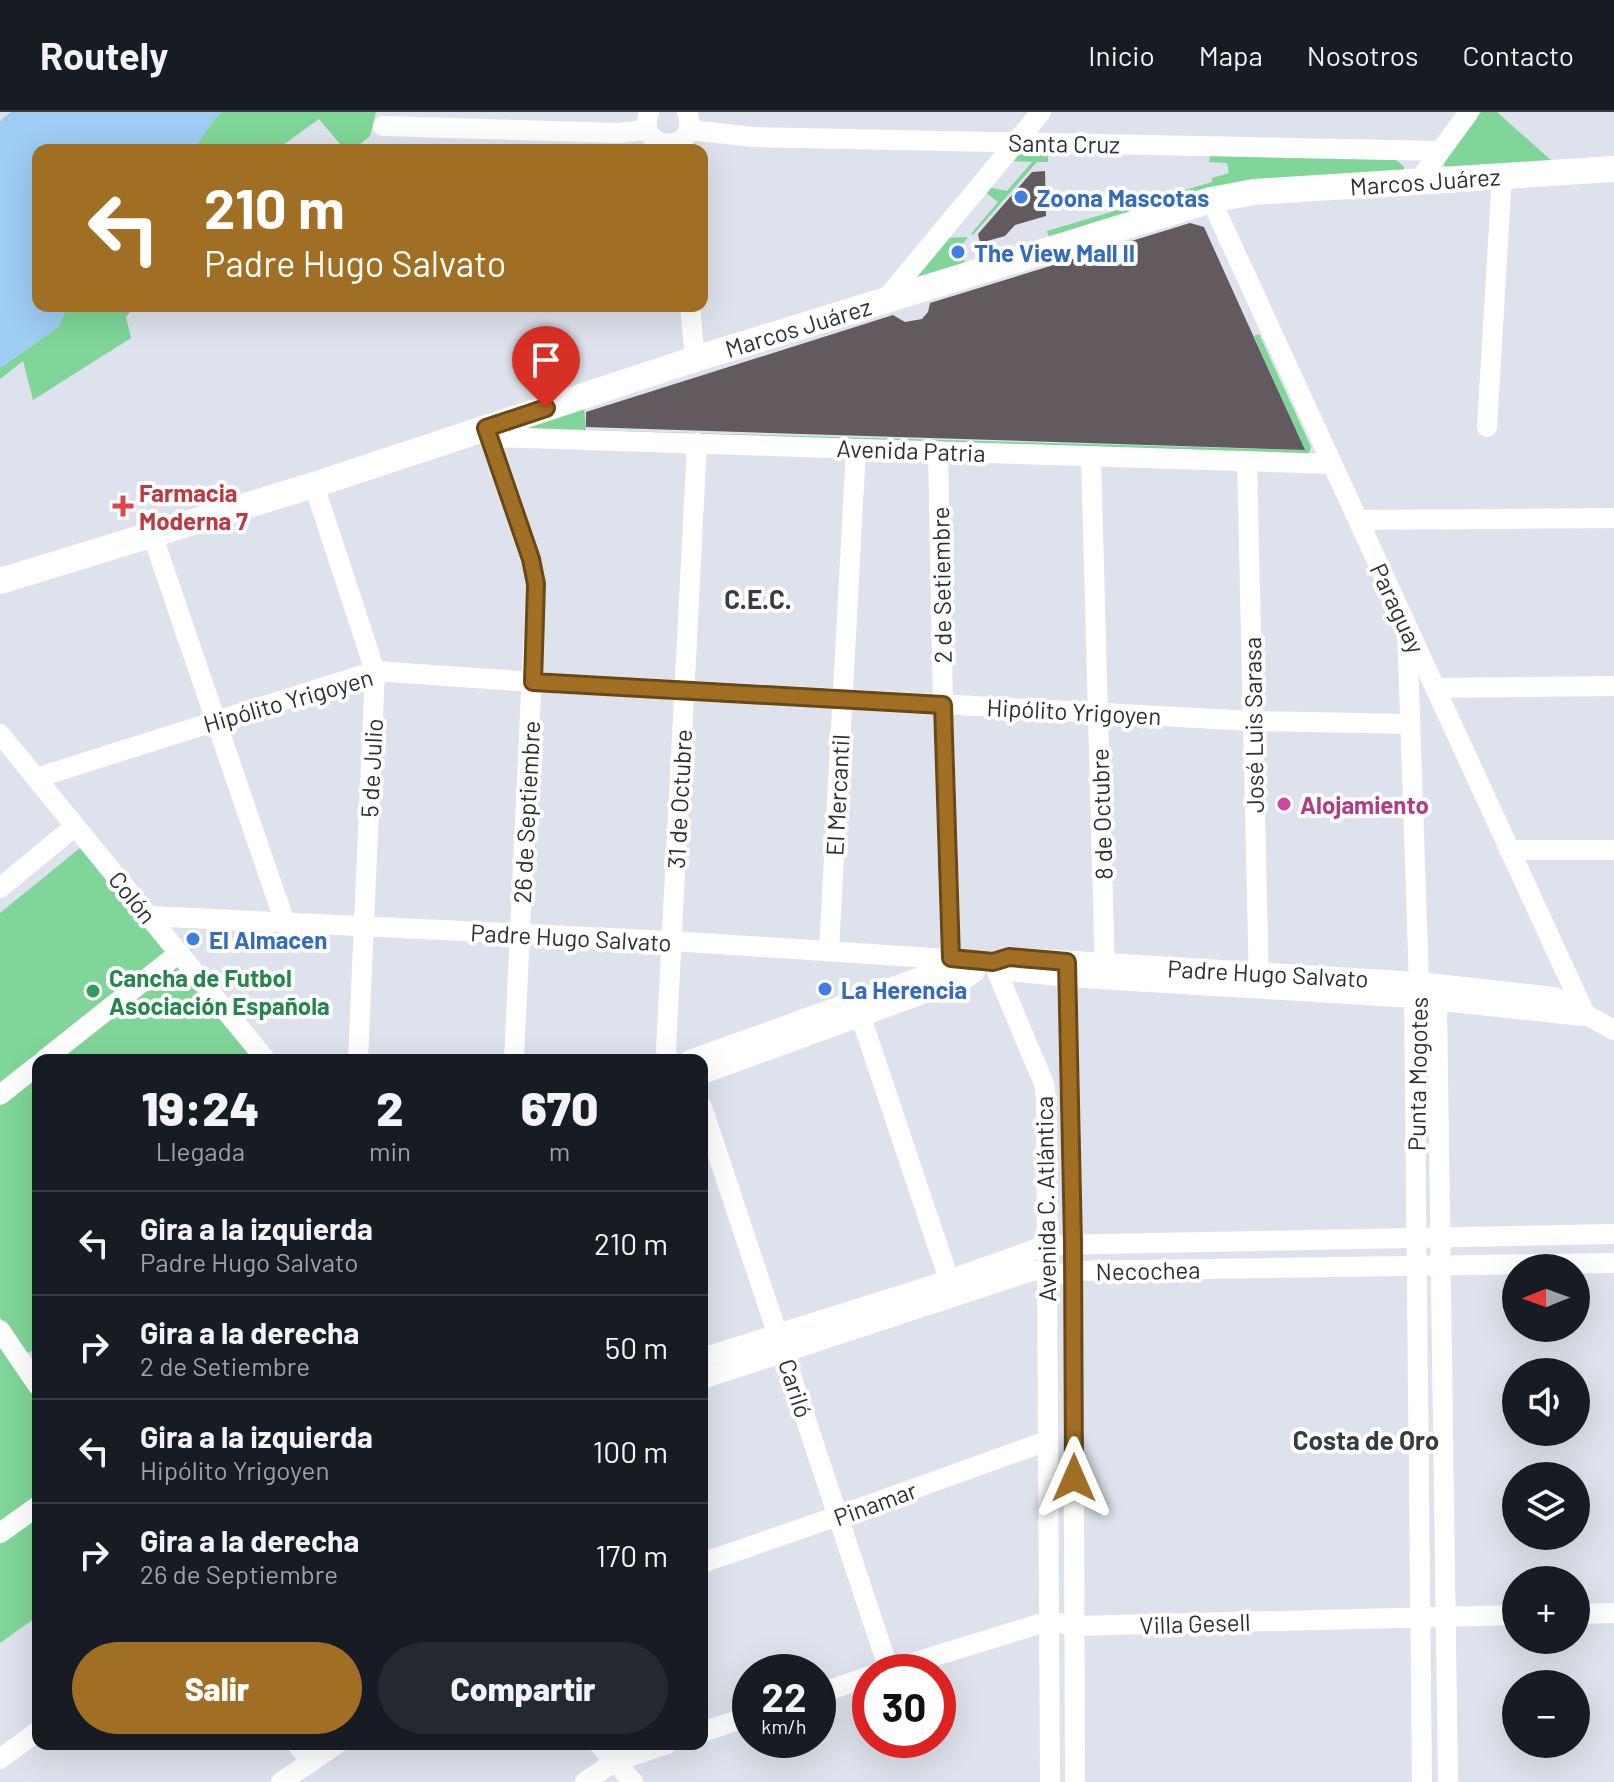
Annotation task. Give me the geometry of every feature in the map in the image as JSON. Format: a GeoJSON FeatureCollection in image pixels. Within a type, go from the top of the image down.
{"type":"FeatureCollection","features":[{"type":"Feature","properties":{"kind":"main road","name":"Marcos Juárez"},"geometry":{"type":"LineString","coordinates":[[0,581],[488,432],[695,359],[1211,200],[1254,192],[1614,169]]}},
{"type":"Feature","properties":{"kind":"street"},"geometry":{"type":"LineString","coordinates":[[885,300],[1041,112]]}},
{"type":"Feature","properties":{"kind":"street"},"geometry":{"type":"LineString","coordinates":[[1417,183],[1469,112]]}},
{"type":"Feature","properties":{"kind":"street"},"geometry":{"type":"LineString","coordinates":[[383,126],[618,133],[648,117],[651,136],[660,143],[680,134]]}},
{"type":"Feature","properties":{"kind":"street","name":"Santa Cruz"},"geometry":{"type":"LineString","coordinates":[[680,134],[1440,151]]}},
{"type":"Feature","properties":{"kind":"street"},"geometry":{"type":"LineString","coordinates":[[1487,427],[1502,176]]}},
{"type":"Feature","properties":{"kind":"street","name":"Paraguay"},"geometry":{"type":"LineString","coordinates":[[1211,200],[1586,1016]]}},
{"type":"Feature","properties":{"kind":"street"},"geometry":{"type":"LineString","coordinates":[[691,312],[695,359]]}},
{"type":"Feature","properties":{"kind":"street","name":"Avenida Patria"},"geometry":{"type":"LineString","coordinates":[[488,432],[697,443],[1332,464]]}},
{"type":"Feature","properties":{"kind":"street","name":"26 de Septiembre"},"geometry":{"type":"LineString","coordinates":[[488,432],[531,559],[536,584],[514,1054]]}},
{"type":"Feature","properties":{"kind":"street","name":"31 de Octubre"},"geometry":{"type":"LineString","coordinates":[[667,1054],[697,443]]}},
{"type":"Feature","properties":{"kind":"street","name":"El Mercantil"},"geometry":{"type":"LineString","coordinates":[[829,950],[856,449]]}},
{"type":"Feature","properties":{"kind":"street","name":"2 de Setiembre"},"geometry":{"type":"LineString","coordinates":[[938,451],[951,958]]}},
{"type":"Feature","properties":{"kind":"street","name":"8 de Octubre"},"geometry":{"type":"LineString","coordinates":[[1091,456],[1105,972]]}},
{"type":"Feature","properties":{"kind":"street","name":"José Luis Sarasa"},"geometry":{"type":"LineString","coordinates":[[1247,461],[1259,980]]}},
{"type":"Feature","properties":{"kind":"street","name":"5 de Julio"},"geometry":{"type":"LineString","coordinates":[[314,485],[375,671],[358,1054]]}},
{"type":"Feature","properties":{"kind":"street"},"geometry":{"type":"LineString","coordinates":[[1358,520],[1614,518]]}},
{"type":"Feature","properties":{"kind":"street"},"geometry":{"type":"LineString","coordinates":[[152,534],[285,923]]}},
{"type":"Feature","properties":{"kind":"street"},"geometry":{"type":"LineString","coordinates":[[1407,627],[1417,990]]}},
{"type":"Feature","properties":{"kind":"street","name":"Hipólito Yrigoyen"},"geometry":{"type":"LineString","coordinates":[[36,778],[375,671],[1253,721],[1410,724]]}},
{"type":"Feature","properties":{"kind":"street"},"geometry":{"type":"LineString","coordinates":[[1435,688],[1614,686]]}},
{"type":"Feature","properties":{"kind":"street","name":"Colón"},"geometry":{"type":"LineString","coordinates":[[0,734],[261,1054]]}},
{"type":"Feature","properties":{"kind":"street"},"geometry":{"type":"LineString","coordinates":[[0,888],[75,826]]}},
{"type":"Feature","properties":{"kind":"street"},"geometry":{"type":"LineString","coordinates":[[1509,850],[1614,850]]}},
{"type":"Feature","properties":{"kind":"street","name":"Padre Hugo Salvato"},"geometry":{"type":"LineString","coordinates":[[149,916],[672,941],[993,962],[1009,957],[1067,969],[1105,972],[1554,997],[1614,1030]]}},
{"type":"Feature","properties":{"kind":"street"},"geometry":{"type":"LineString","coordinates":[[52,1054],[179,953]]}},
{"type":"Feature","properties":{"kind":"street"},"geometry":{"type":"LineString","coordinates":[[707,1054],[943,969],[951,958],[964,979]]}},
{"type":"Feature","properties":{"kind":"street"},"geometry":{"type":"LineString","coordinates":[[708,1072],[964,979],[993,962]]}},
{"type":"Feature","properties":{"kind":"street","name":"Avenida C. Atlántica"},"geometry":{"type":"LineString","coordinates":[[993,962],[1044,1084],[1047,1117],[1050,1782]]}},
{"type":"Feature","properties":{"kind":"street","name":"Avenida C. Atlántica"},"geometry":{"type":"LineString","coordinates":[[1067,969],[1073,1243],[1075,1782]]}},
{"type":"Feature","properties":{"kind":"street","name":"Punta Mogotes"},"geometry":{"type":"LineString","coordinates":[[1422,1782],[1417,990],[1437,1000],[1448,1782]]}},
{"type":"Feature","properties":{"kind":"street","name":"Padre Hugo Salvato"},"geometry":{"type":"LineString","coordinates":[[1437,1000],[1586,1016]]}},
{"type":"Feature","properties":{"kind":"street"},"geometry":{"type":"LineString","coordinates":[[861,1017],[949,1280]]}},
{"type":"Feature","properties":{"kind":"street"},"geometry":{"type":"LineString","coordinates":[[0,1095],[32,1070]]}},
{"type":"Feature","properties":{"kind":"street","name":"Cariló"},"geometry":{"type":"LineString","coordinates":[[708,1125],[838,1516],[876,1654]]}},
{"type":"Feature","properties":{"kind":"street","name":"Necochea"},"geometry":{"type":"LineString","coordinates":[[708,1376],[781,1343],[1047,1245],[1614,1234]]}},
{"type":"Feature","properties":{"kind":"street","name":"Necochea"},"geometry":{"type":"LineString","coordinates":[[708,1357],[781,1343],[1032,1271],[1047,1270],[1054,1275],[1065,1275],[1073,1271],[1614,1263]]}},
{"type":"Feature","properties":{"kind":"street"},"geometry":{"type":"LineString","coordinates":[[0,1330],[32,1369]]}},
{"type":"Feature","properties":{"kind":"street","name":"Pinamar"},"geometry":{"type":"LineString","coordinates":[[708,1561],[1047,1441]]}},
{"type":"Feature","properties":{"kind":"street"},"geometry":{"type":"LineString","coordinates":[[0,1533],[32,1510]]}},
{"type":"Feature","properties":{"kind":"street"},"geometry":{"type":"LineString","coordinates":[[1590,1614],[1614,1613]]}},
{"type":"Feature","properties":{"kind":"street","name":"Villa Gesell"},"geometry":{"type":"LineString","coordinates":[[942,1654],[1049,1621],[1075,1626],[1502,1615]]}},
{"type":"Feature","properties":{"kind":"street"},"geometry":{"type":"LineString","coordinates":[[708,1730],[732,1722]]}},
{"type":"Feature","properties":{"kind":"street"},"geometry":{"type":"LineString","coordinates":[[0,1759],[32,1735]]}},
{"type":"Feature","properties":{"kind":"street"},"geometry":{"type":"LineString","coordinates":[[302,1750],[311,1762]]}},
{"type":"Feature","properties":{"kind":"street"},"geometry":{"type":"LineString","coordinates":[[281,1782],[328,1750]]}},
{"type":"Feature","properties":{"kind":"street"},"geometry":{"type":"LineString","coordinates":[[604,1750],[633,1782]]}},
{"type":"Feature","properties":{"kind":"street"},"geometry":{"type":"LineString","coordinates":[[585,1782],[614,1762],[649,1750]]}},
{"type":"Feature","properties":{"kind":"green space"},"geometry":{"type":"Polygon","coordinates":[[[221,112],[376,112],[370,136],[360,144],[340,144],[319,119],[284,144],[196,144],[221,112]]]}},
{"type":"Feature","properties":{"kind":"green space"},"geometry":{"type":"Polygon","coordinates":[[[1481,112],[1497,112],[1553,162],[1447,168],[1444,156],[1481,112]]]}},
{"type":"Feature","properties":{"kind":"green space"},"geometry":{"type":"Polygon","coordinates":[[[1048,150],[1048,162],[1037,162],[971,234],[998,202],[984,191],[988,187],[1007,191],[1032,162],[1010,161],[1017,152],[1048,150]]]}},
{"type":"Feature","properties":{"kind":"green space"},"geometry":{"type":"Polygon","coordinates":[[[1210,153],[1395,159],[1404,170],[1049,237],[1047,231],[1212,182],[1212,178],[1229,173],[1227,163],[1209,162],[1210,153]]]}},
{"type":"Feature","properties":{"kind":"green space"},"geometry":{"type":"Polygon","coordinates":[[[968,237],[961,246],[965,264],[918,277],[944,238],[968,237]]]}},
{"type":"Feature","properties":{"kind":"green space"},"geometry":{"type":"Polygon","coordinates":[[[65,312],[130,312],[126,317],[131,338],[33,400],[23,361],[0,379],[0,368],[58,327],[65,312]]]}},
{"type":"Feature","properties":{"kind":"green space"},"geometry":{"type":"Polygon","coordinates":[[[1259,334],[1311,447],[1309,453],[525,430],[524,426],[584,406],[586,430],[1300,450],[1303,446],[1254,336],[1259,334]]]}},
{"type":"Feature","properties":{"kind":"green space","name":"Cancha de Futbol Asociación Española"},"geometry":{"type":"Polygon","coordinates":[[[80,848],[250,1054],[32,1054],[32,1351],[28,1353],[21,1350],[0,1317],[0,913],[80,848]]]}},
{"type":"Feature","properties":{"kind":"green space"},"geometry":{"type":"Polygon","coordinates":[[[0,1344],[32,1390],[32,1620],[0,1643],[0,1344]]]}},
{"type":"Feature","properties":{"kind":"water"},"geometry":{"type":"Polygon","coordinates":[[[11,112],[221,112],[196,144],[32,144],[32,312],[65,312],[58,327],[0,368],[0,121],[11,112]]]}},
{"type":"Feature","properties":{"kind":"building"},"geometry":{"type":"Polygon","coordinates":[[[1045,171],[1046,216],[1015,225],[1005,236],[980,243],[978,234],[1032,172],[1045,171]]]}},
{"type":"Feature","properties":{"kind":"building"},"geometry":{"type":"Polygon","coordinates":[[[1190,223],[1204,227],[1305,450],[586,427],[586,412],[893,315],[905,322],[922,319],[930,303],[1190,223]]]}},
{"type":"Feature","properties":{"kind":"place","name":"Zoona Mascotas"},"geometry":{"type":"Point","coordinates":[1021,197]}},
{"type":"Feature","properties":{"kind":"place","name":"The View Mall II"},"geometry":{"type":"Point","coordinates":[958,252]}},
{"type":"Feature","properties":{"kind":"place","name":"Farmacia Moderna 7"},"geometry":{"type":"Point","coordinates":[123,506]}},
{"type":"Feature","properties":{"kind":"place","name":"Alojamiento"},"geometry":{"type":"Point","coordinates":[1284,804]}},
{"type":"Feature","properties":{"kind":"place","name":"El Almacen"},"geometry":{"type":"Point","coordinates":[193,939]}},
{"type":"Feature","properties":{"kind":"place","name":"La Herencia"},"geometry":{"type":"Point","coordinates":[825,989]}},
{"type":"Feature","properties":{"kind":"place","name":"Cancha de Futbol Asociación Española"},"geometry":{"type":"Point","coordinates":[93,991]}},
{"type":"Feature","properties":{"kind":"district","name":"C.E.C."},"geometry":{"type":"Point","coordinates":[758,598]}},
{"type":"Feature","properties":{"kind":"district","name":"Costa de Oro"},"geometry":{"type":"Point","coordinates":[1366,1439]}},
{"type":"Feature","properties":{"kind":"route"},"geometry":{"type":"LineString","coordinates":[[546,408],[486,428],[531,559],[536,584],[533,682],[943,705],[951,958],[993,962],[1009,957],[1067,962],[1074,1478]]}}]}
